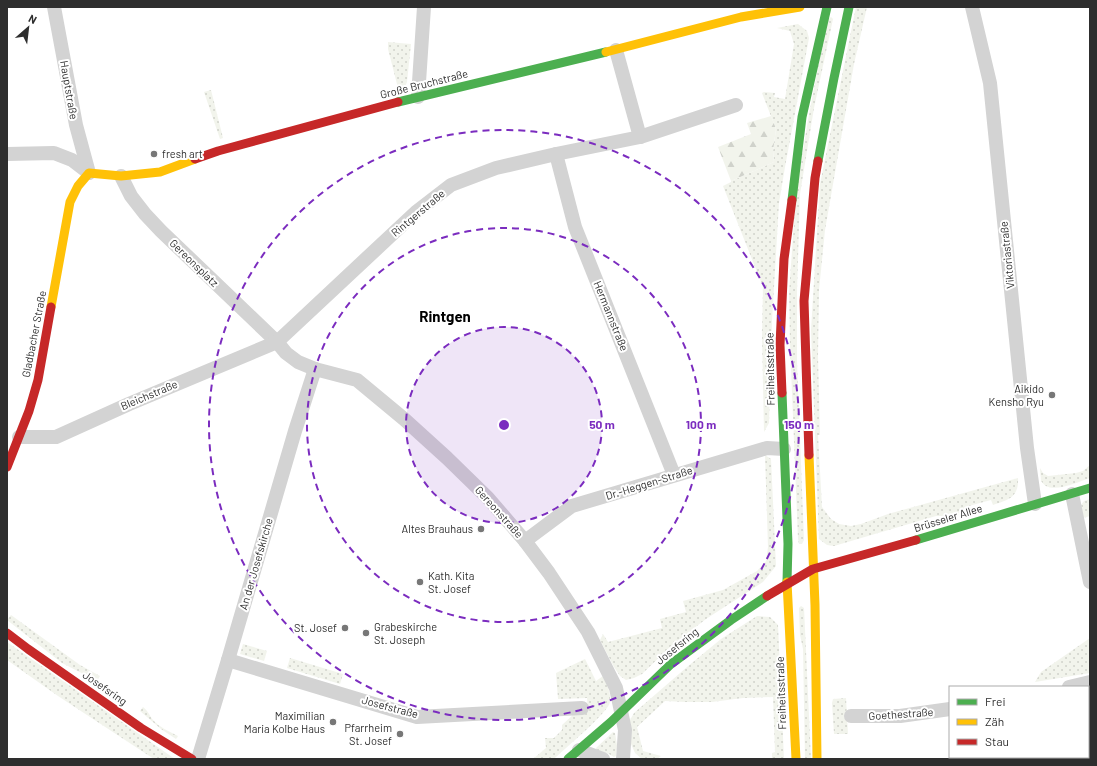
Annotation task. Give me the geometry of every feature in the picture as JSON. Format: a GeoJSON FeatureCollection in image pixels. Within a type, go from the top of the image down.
{"type":"FeatureCollection","features":[{"type":"Feature","properties":{"kind":"main road","name":"Große Bruchstraße"},"geometry":{"type":"LineString","coordinates":[[89,173],[121,176],[160,172],[218,151],[418,97],[616,50],[741,12],[800,7]]}},
{"type":"Feature","properties":{"kind":"main road","name":"Freiheitsstraße"},"geometry":{"type":"LineString","coordinates":[[796,759],[787,584],[788,544],[780,346],[784,259],[802,117],[827,7]]}},
{"type":"Feature","properties":{"kind":"main road"},"geometry":{"type":"LineString","coordinates":[[817,759],[815,605],[804,301],[815,178],[849,7]]}},
{"type":"Feature","properties":{"kind":"main road","name":"Gladbacher Straße"},"geometry":{"type":"LineString","coordinates":[[7,467],[29,412],[38,380],[70,202],[78,186],[89,173]]}},
{"type":"Feature","properties":{"kind":"main road","name":"Brüsseler Allee"},"geometry":{"type":"LineString","coordinates":[[813,569],[1090,488]]}},
{"type":"Feature","properties":{"kind":"main road","name":"Josefsring"},"geometry":{"type":"LineString","coordinates":[[574,754],[671,664],[769,594],[813,569]]}},
{"type":"Feature","properties":{"kind":"main road","name":"Josefsring"},"geometry":{"type":"LineString","coordinates":[[7,633],[141,728],[192,759]]}},
{"type":"Feature","properties":{"kind":"street","name":"Hauptstraße"},"geometry":{"type":"LineString","coordinates":[[54,7],[76,125],[89,173]]}},
{"type":"Feature","properties":{"kind":"street"},"geometry":{"type":"LineString","coordinates":[[418,97],[424,7]]}},
{"type":"Feature","properties":{"kind":"street","name":"Viktoriastraße"},"geometry":{"type":"LineString","coordinates":[[972,7],[990,84],[1027,448],[1035,504]]}},
{"type":"Feature","properties":{"kind":"street"},"geometry":{"type":"LineString","coordinates":[[616,50],[640,137]]}},
{"type":"Feature","properties":{"kind":"street","name":"Rintgerstraße"},"geometry":{"type":"LineString","coordinates":[[277,342],[416,212],[451,186],[496,168],[640,137],[736,105]]}},
{"type":"Feature","properties":{"kind":"street"},"geometry":{"type":"LineString","coordinates":[[7,154],[54,153],[72,160],[89,173]]}},
{"type":"Feature","properties":{"kind":"street","name":"Hermannstraße"},"geometry":{"type":"LineString","coordinates":[[556,154],[575,227],[674,476]]}},
{"type":"Feature","properties":{"kind":"street","name":"Gereonsplatz"},"geometry":{"type":"LineString","coordinates":[[121,176],[131,196],[145,214],[277,342]]}},
{"type":"Feature","properties":{"kind":"street","name":"Gereonstraße"},"geometry":{"type":"LineString","coordinates":[[277,342],[286,353],[298,362],[357,380],[393,409],[447,458],[488,498],[525,541],[549,573],[588,632],[616,688],[625,730],[623,759]]}},
{"type":"Feature","properties":{"kind":"street","name":"Bleichstraße"},"geometry":{"type":"LineString","coordinates":[[19,437],[56,437],[129,404],[277,342]]}},
{"type":"Feature","properties":{"kind":"street","name":"An der Josefskirche"},"geometry":{"type":"LineString","coordinates":[[198,759],[315,368]]}},
{"type":"Feature","properties":{"kind":"street","name":"Dr.-Heggen-Straße"},"geometry":{"type":"LineString","coordinates":[[525,541],[572,506],[767,448],[784,449]]}},
{"type":"Feature","properties":{"kind":"street"},"geometry":{"type":"LineString","coordinates":[[1072,494],[1090,582]]}},
{"type":"Feature","properties":{"kind":"street","name":"Josefstraße"},"geometry":{"type":"LineString","coordinates":[[228,660],[417,717],[582,708]]}},
{"type":"Feature","properties":{"kind":"street"},"geometry":{"type":"LineString","coordinates":[[1073,686],[1090,682]]}},
{"type":"Feature","properties":{"kind":"street","name":"Goethestraße"},"geometry":{"type":"LineString","coordinates":[[851,716],[900,716],[949,709]]}},
{"type":"Feature","properties":{"kind":"street"},"geometry":{"type":"LineString","coordinates":[[574,754],[602,759]]}},
{"type":"Feature","properties":{"kind":"green space"},"geometry":{"type":"Polygon","coordinates":[[[856,7],[867,7],[854,64],[825,230],[819,290],[818,356],[820,435],[818,435],[822,507],[831,519],[839,524],[851,526],[888,514],[1018,478],[1018,484],[1017,490],[1012,497],[999,503],[993,505],[991,500],[965,507],[967,513],[956,516],[936,516],[834,546],[827,545],[819,539],[811,330],[820,184],[856,7]]]}},
{"type":"Feature","properties":{"kind":"green space"},"geometry":{"type":"Polygon","coordinates":[[[831,17],[833,19],[814,108],[800,194],[797,291],[797,362],[804,540],[802,544],[799,544],[789,293],[796,194],[827,20],[831,17]]]}},
{"type":"Feature","properties":{"kind":"green space"},"geometry":{"type":"Polygon","coordinates":[[[798,24],[807,31],[809,38],[779,203],[772,321],[769,423],[764,432],[762,336],[763,287],[723,186],[774,162],[773,151],[776,129],[762,93],[775,93],[774,97],[785,99],[794,44],[790,31],[777,28],[798,24]]]}},
{"type":"Feature","properties":{"kind":"green space"},"geometry":{"type":"Polygon","coordinates":[[[388,42],[411,44],[407,82],[405,87],[398,88],[388,49],[388,42]]]}},
{"type":"Feature","properties":{"kind":"green space"},"geometry":{"type":"Polygon","coordinates":[[[211,90],[223,138],[220,139],[204,92],[211,90]]]}},
{"type":"Feature","properties":{"kind":"green space"},"geometry":{"type":"Polygon","coordinates":[[[771,116],[776,129],[773,151],[774,162],[731,181],[718,147],[751,134],[747,123],[771,116]]]}},
{"type":"Feature","properties":{"kind":"green space"},"geometry":{"type":"Polygon","coordinates":[[[765,455],[771,459],[776,566],[763,582],[706,619],[671,646],[642,674],[626,680],[620,676],[614,667],[600,640],[603,634],[608,642],[662,628],[660,619],[686,612],[683,601],[723,590],[757,571],[766,561],[768,547],[765,455]]]}},
{"type":"Feature","properties":{"kind":"green space"},"geometry":{"type":"Polygon","coordinates":[[[1090,465],[1090,478],[1074,484],[1051,488],[1045,486],[1041,481],[1040,468],[1043,473],[1048,476],[1076,473],[1083,471],[1090,465]]]}},
{"type":"Feature","properties":{"kind":"green space"},"geometry":{"type":"Polygon","coordinates":[[[1090,499],[1090,516],[1083,518],[1081,505],[1084,501],[1090,499]]]}},
{"type":"Feature","properties":{"kind":"green space"},"geometry":{"type":"Polygon","coordinates":[[[801,606],[804,608],[811,759],[805,759],[803,649],[800,635],[799,608],[801,606]]]}},
{"type":"Feature","properties":{"kind":"green space"},"geometry":{"type":"Polygon","coordinates":[[[11,615],[80,665],[100,676],[97,681],[62,663],[7,620],[11,615]]]}},
{"type":"Feature","properties":{"kind":"green space"},"geometry":{"type":"Polygon","coordinates":[[[757,616],[770,617],[778,625],[784,759],[772,759],[772,753],[775,752],[773,697],[743,698],[712,702],[665,701],[637,727],[643,751],[661,756],[657,759],[642,759],[635,753],[631,744],[630,720],[634,713],[721,639],[757,616]]]}},
{"type":"Feature","properties":{"kind":"green space"},"geometry":{"type":"Polygon","coordinates":[[[1090,638],[1090,673],[1035,682],[1041,672],[1090,638]]]}},
{"type":"Feature","properties":{"kind":"green space"},"geometry":{"type":"Polygon","coordinates":[[[7,642],[175,759],[154,759],[58,696],[7,660],[7,642]]]}},
{"type":"Feature","properties":{"kind":"green space"},"geometry":{"type":"Polygon","coordinates":[[[243,644],[267,651],[264,661],[240,654],[243,644]]]}},
{"type":"Feature","properties":{"kind":"green space"},"geometry":{"type":"Polygon","coordinates":[[[290,658],[343,674],[340,684],[287,668],[290,658]]]}},
{"type":"Feature","properties":{"kind":"green space"},"geometry":{"type":"Polygon","coordinates":[[[585,659],[596,681],[603,676],[610,695],[608,707],[554,759],[533,759],[546,748],[545,738],[554,738],[562,730],[562,725],[576,712],[588,711],[587,698],[558,699],[556,673],[585,659]]]}},
{"type":"Feature","properties":{"kind":"green space"},"geometry":{"type":"Polygon","coordinates":[[[846,698],[848,734],[834,734],[833,699],[846,698]]]}},
{"type":"Feature","properties":{"kind":"green space"},"geometry":{"type":"Polygon","coordinates":[[[143,707],[158,725],[178,736],[176,739],[161,729],[140,711],[143,707]]]}},
{"type":"Feature","properties":{"kind":"green space"},"geometry":{"type":"Polygon","coordinates":[[[613,732],[615,733],[617,745],[616,756],[614,757],[596,750],[596,748],[613,732]]]}},
{"type":"Feature","properties":{"kind":"traffic: fast"},"geometry":{"type":"LineString","coordinates":[[792,200],[802,117],[827,7]]}},
{"type":"Feature","properties":{"kind":"traffic: fast"},"geometry":{"type":"LineString","coordinates":[[818,161],[849,7]]}},
{"type":"Feature","properties":{"kind":"traffic: fast"},"geometry":{"type":"LineString","coordinates":[[398,102],[606,52]]}},
{"type":"Feature","properties":{"kind":"traffic: fast"},"geometry":{"type":"LineString","coordinates":[[782,393],[788,544],[787,582]]}},
{"type":"Feature","properties":{"kind":"traffic: fast"},"geometry":{"type":"LineString","coordinates":[[916,540],[1090,488]]}},
{"type":"Feature","properties":{"kind":"traffic: fast"},"geometry":{"type":"LineString","coordinates":[[568,759],[611,722],[671,664],[731,620],[767,596]]}},
{"type":"Feature","properties":{"kind":"traffic: slow"},"geometry":{"type":"LineString","coordinates":[[606,52],[741,17],[800,7]]}},
{"type":"Feature","properties":{"kind":"traffic: slow"},"geometry":{"type":"LineString","coordinates":[[51,307],[70,202],[78,186],[89,173],[121,176],[160,172],[195,159]]}},
{"type":"Feature","properties":{"kind":"traffic: slow"},"geometry":{"type":"LineString","coordinates":[[809,455],[815,605],[817,759]]}},
{"type":"Feature","properties":{"kind":"traffic: slow"},"geometry":{"type":"LineString","coordinates":[[787,582],[796,759]]}},
{"type":"Feature","properties":{"kind":"traffic: jam"},"geometry":{"type":"LineString","coordinates":[[195,159],[218,151],[398,102]]}},
{"type":"Feature","properties":{"kind":"traffic: jam"},"geometry":{"type":"LineString","coordinates":[[809,455],[804,301],[815,178],[818,161]]}},
{"type":"Feature","properties":{"kind":"traffic: jam"},"geometry":{"type":"LineString","coordinates":[[782,393],[780,345],[784,259],[792,200]]}},
{"type":"Feature","properties":{"kind":"traffic: jam"},"geometry":{"type":"LineString","coordinates":[[7,467],[29,411],[38,380],[51,307]]}},
{"type":"Feature","properties":{"kind":"traffic: jam"},"geometry":{"type":"LineString","coordinates":[[767,596],[813,569],[916,540]]}},
{"type":"Feature","properties":{"kind":"traffic: jam"},"geometry":{"type":"LineString","coordinates":[[7,633],[141,728],[192,759]]}},
{"type":"Feature","properties":{"kind":"place","name":"fresh art"},"geometry":{"type":"Point","coordinates":[154,154]}},
{"type":"Feature","properties":{"kind":"place","name":"Aikido Kensho Ryu"},"geometry":{"type":"Point","coordinates":[1052,395]}},
{"type":"Feature","properties":{"kind":"place","name":"Altes Brauhaus"},"geometry":{"type":"Point","coordinates":[481,529]}},
{"type":"Feature","properties":{"kind":"place","name":"Kath. Kita St. Josef"},"geometry":{"type":"Point","coordinates":[420,582]}},
{"type":"Feature","properties":{"kind":"place","name":"St. Josef"},"geometry":{"type":"Point","coordinates":[345,628]}},
{"type":"Feature","properties":{"kind":"place","name":"Grabeskirche St. Joseph"},"geometry":{"type":"Point","coordinates":[366,633]}},
{"type":"Feature","properties":{"kind":"place","name":"Maximilian Maria Kolbe Haus"},"geometry":{"type":"Point","coordinates":[333,722]}},
{"type":"Feature","properties":{"kind":"place","name":"Pfarrheim St. Josef"},"geometry":{"type":"Point","coordinates":[400,734]}},
{"type":"Feature","properties":{"kind":"district","name":"Rintgen"},"geometry":{"type":"Point","coordinates":[445,317]}}]}
